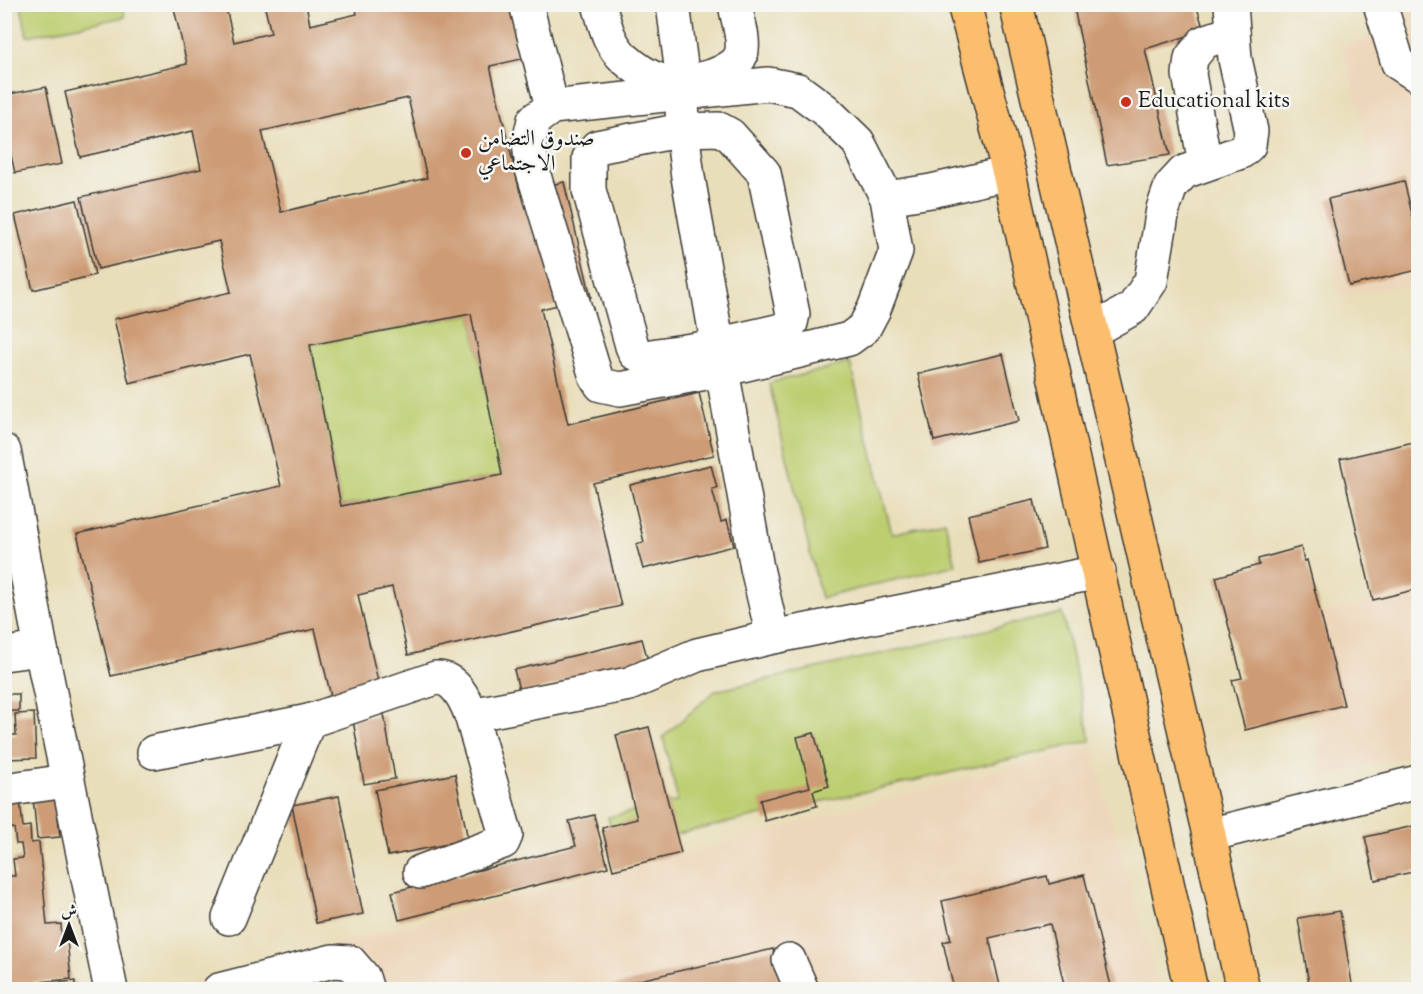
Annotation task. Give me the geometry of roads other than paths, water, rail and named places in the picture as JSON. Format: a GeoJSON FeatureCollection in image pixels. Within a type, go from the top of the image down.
{"type":"FeatureCollection","features":[{"type":"Feature","properties":{"kind":"main road"},"geometry":{"type":"LineString","coordinates":[[964,4],[1009,173],[1191,990]]}},
{"type":"Feature","properties":{"kind":"main road"},"geometry":{"type":"LineString","coordinates":[[1016,4],[1243,990]]}},
{"type":"Feature","properties":{"kind":"street"},"geometry":{"type":"LineString","coordinates":[[526,4],[552,107]]}},
{"type":"Feature","properties":{"kind":"street"},"geometry":{"type":"LineString","coordinates":[[599,4],[610,42],[624,58],[659,80],[683,87],[720,75],[738,62],[742,50],[735,4]]}},
{"type":"Feature","properties":{"kind":"street"},"geometry":{"type":"LineString","coordinates":[[673,4],[683,87],[682,130],[757,568],[772,637]]}},
{"type":"Feature","properties":{"kind":"street"},"geometry":{"type":"LineString","coordinates":[[1380,4],[1398,63],[1419,76]]}},
{"type":"Feature","properties":{"kind":"street"},"geometry":{"type":"LineString","coordinates":[[1205,164],[1189,74],[1191,58],[1204,42],[1232,18]]}},
{"type":"Feature","properties":{"kind":"street"},"geometry":{"type":"LineString","coordinates":[[1092,331],[1133,308],[1151,281],[1163,209],[1171,186],[1184,172],[1241,152],[1249,145],[1251,131],[1235,59],[1232,18]]}},
{"type":"Feature","properties":{"kind":"street"},"geometry":{"type":"LineString","coordinates":[[552,107],[534,120],[529,142],[532,169],[596,377],[601,385],[620,389],[720,357],[786,329],[791,323],[793,314],[764,173],[730,135],[718,129],[682,130],[597,147],[589,158],[589,190],[635,352],[644,357],[720,357],[849,339],[864,328],[886,282],[896,251],[887,198],[858,142],[825,110],[798,90],[768,84],[683,87],[552,107]]}},
{"type":"Feature","properties":{"kind":"street"},"geometry":{"type":"LineString","coordinates":[[887,198],[931,191],[1009,173]]}},
{"type":"Feature","properties":{"kind":"street"},"geometry":{"type":"LineString","coordinates":[[4,451],[10,507],[111,990]]}},
{"type":"Feature","properties":{"kind":"street"},"geometry":{"type":"LineString","coordinates":[[471,715],[628,684],[697,655],[772,637],[1099,572]]}},
{"type":"Feature","properties":{"kind":"street"},"geometry":{"type":"LineString","coordinates":[[4,654],[41,649]]}},
{"type":"Feature","properties":{"kind":"street"},"geometry":{"type":"LineString","coordinates":[[154,752],[309,721],[442,678],[450,682],[465,699],[506,835],[503,842],[420,872]]}},
{"type":"Feature","properties":{"kind":"street"},"geometry":{"type":"LineString","coordinates":[[229,918],[309,721]]}},
{"type":"Feature","properties":{"kind":"street"},"geometry":{"type":"LineString","coordinates":[[4,790],[67,781]]}},
{"type":"Feature","properties":{"kind":"street"},"geometry":{"type":"LineString","coordinates":[[1209,835],[1419,782]]}},
{"type":"Feature","properties":{"kind":"street"},"geometry":{"type":"LineString","coordinates":[[789,960],[802,990]]}},
{"type":"Feature","properties":{"kind":"street"},"geometry":{"type":"LineString","coordinates":[[219,990],[333,961],[350,962],[363,977],[367,990]]}},
{"type":"Feature","properties":{"kind":"place","name":"Educational kits"},"geometry":{"type":"Point","coordinates":[1126,102]}},
{"type":"Feature","properties":{"kind":"place","name":"صندوق التضامن الاجتماعي"},"geometry":{"type":"Point","coordinates":[466,153]}}]}
